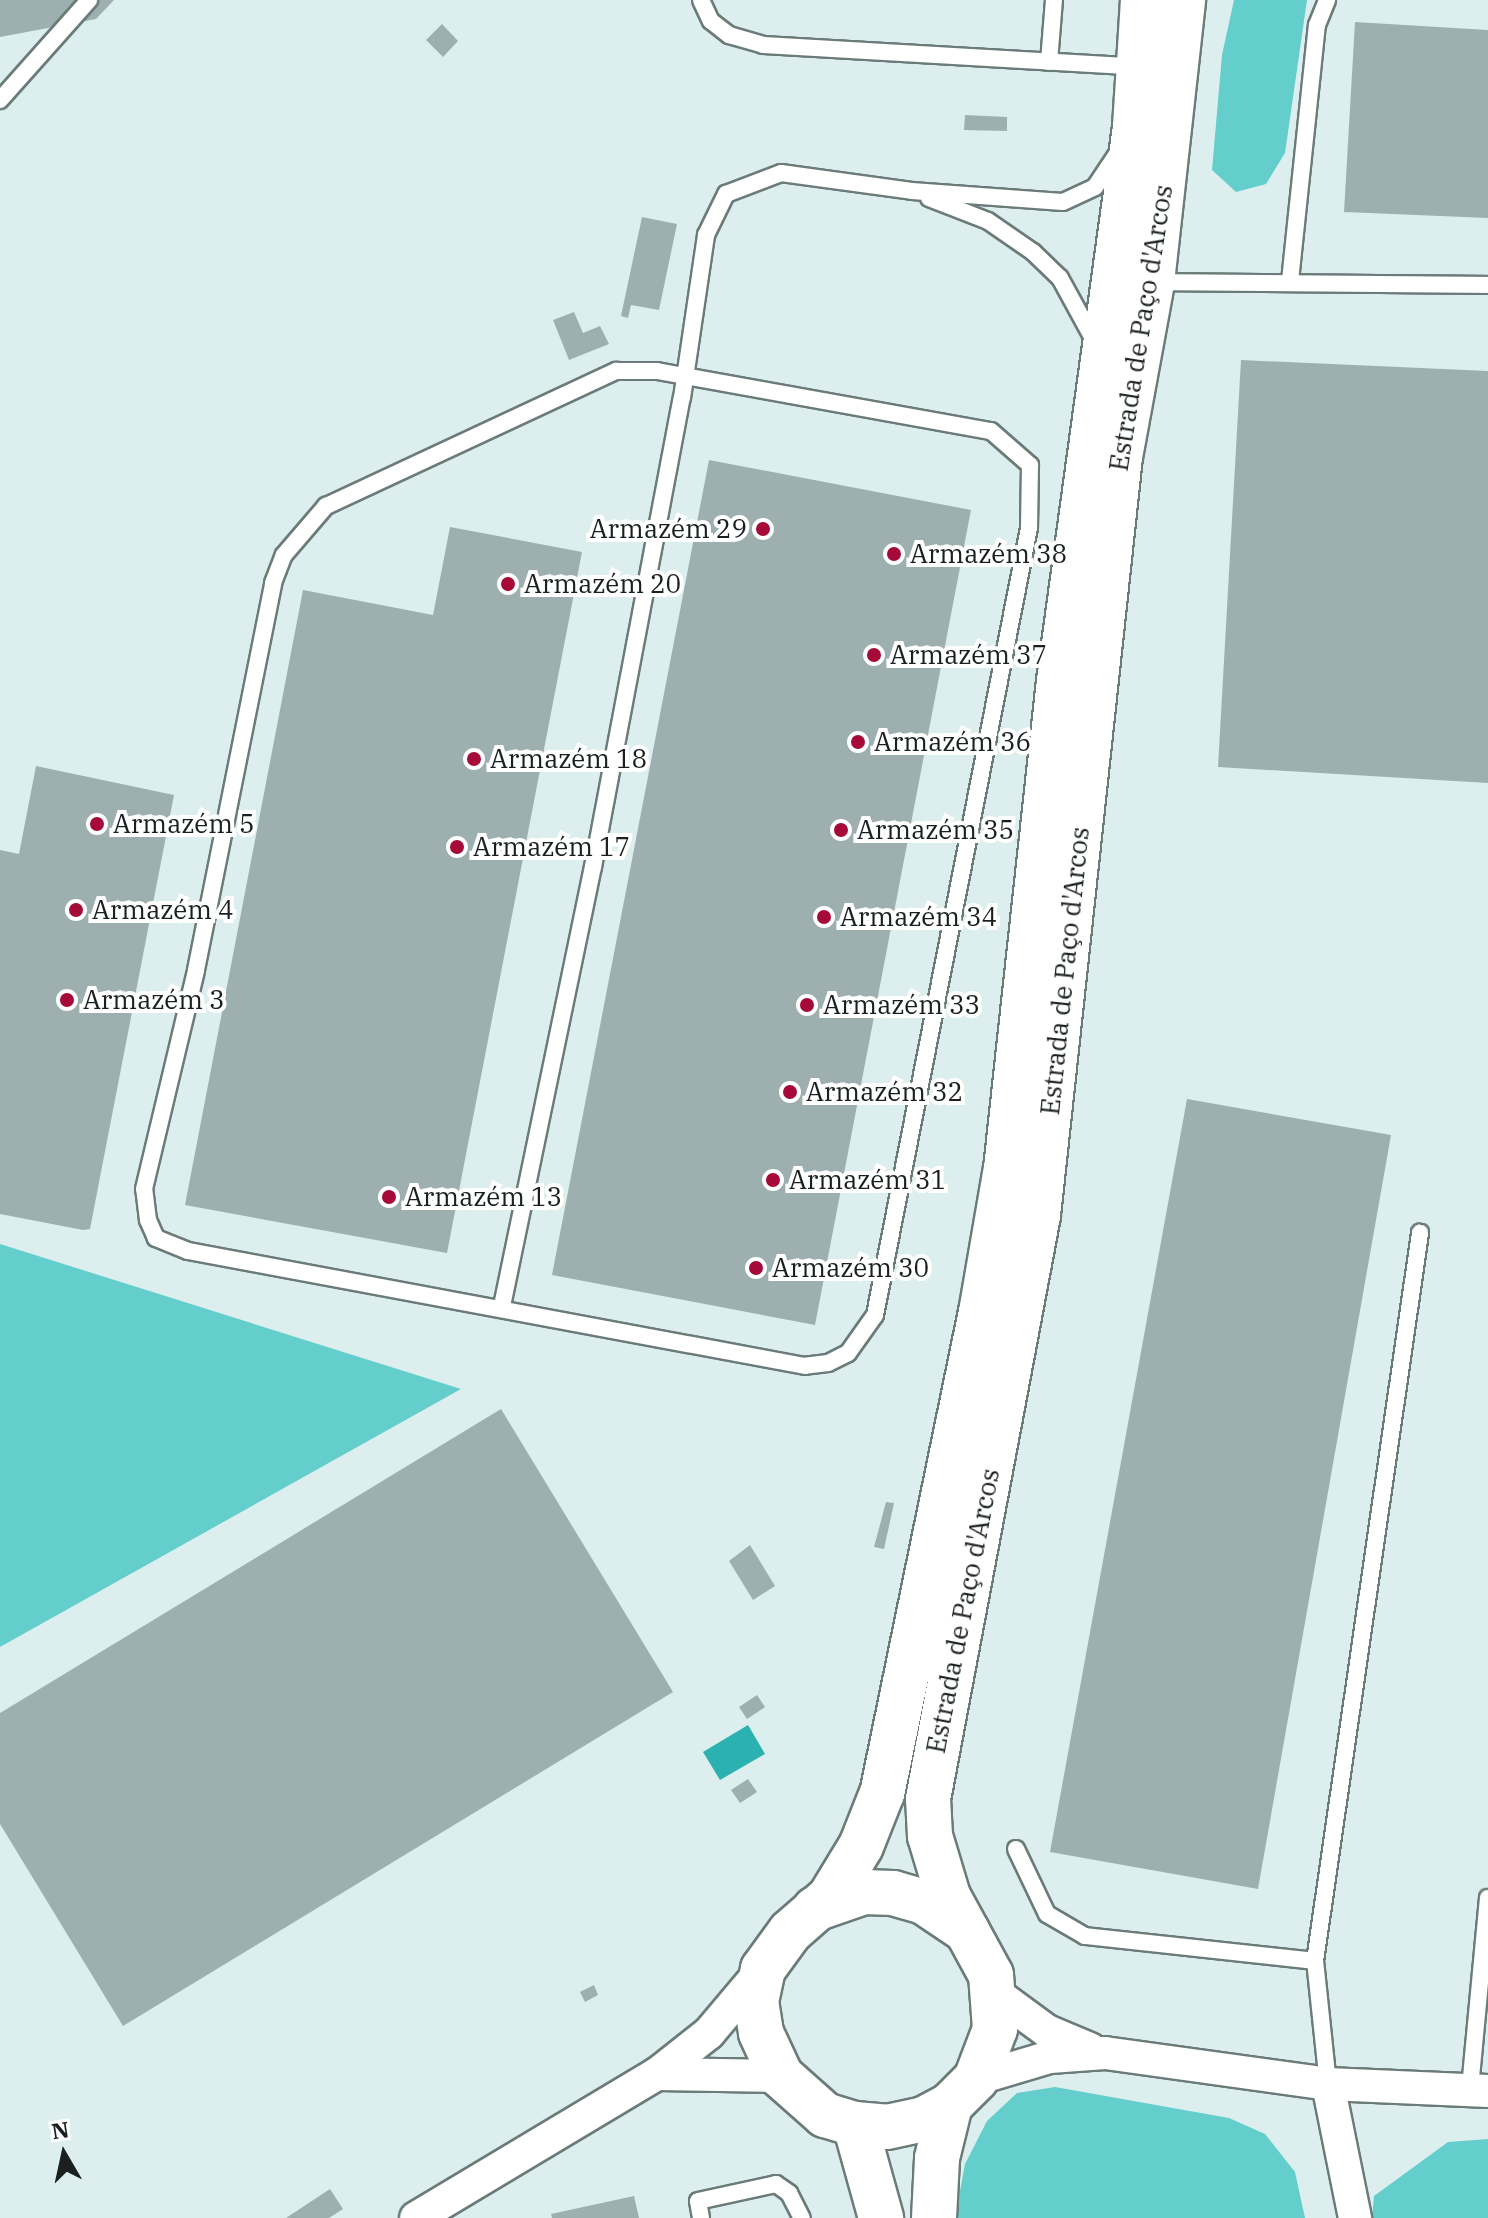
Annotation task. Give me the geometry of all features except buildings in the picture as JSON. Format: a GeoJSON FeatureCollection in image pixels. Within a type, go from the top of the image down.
{"type":"FeatureCollection","features":[{"type":"Feature","properties":{"kind":"main road","name":"Estrada de Paço d'Arcos"},"geometry":{"type":"LineString","coordinates":[[763,1969],[845,1873],[882,1793],[981,1312],[1006,1168],[1101,352],[1135,127],[1143,0]]}},
{"type":"Feature","properties":{"kind":"main road","name":"Estrada de Paço d'Arcos"},"geometry":{"type":"LineString","coordinates":[[934,2218],[937,2158],[963,2092],[995,2029],[995,1993],[982,1953],[967,1931],[938,1865],[928,1799],[1038,1215],[1120,457],[1152,282],[1183,0]]}},
{"type":"Feature","properties":{"kind":"main road","name":"Estrada de Paço d'Arcos"},"geometry":{"type":"LineString","coordinates":[[813,1911],[838,1897],[893,1893],[924,1902],[967,1931]]}},
{"type":"Feature","properties":{"kind":"main road"},"geometry":{"type":"LineString","coordinates":[[763,1969],[756,2001],[761,2033],[781,2076],[825,2115],[855,2124],[887,2127],[924,2119],[963,2092]]}},
{"type":"Feature","properties":{"kind":"main road"},"geometry":{"type":"LineString","coordinates":[[855,2124],[881,2218]]}},
{"type":"Feature","properties":{"kind":"street"},"geometry":{"type":"LineString","coordinates":[[416,2218],[657,2074],[709,2033],[763,1969]]}},
{"type":"Feature","properties":{"kind":"street"},"geometry":{"type":"LineString","coordinates":[[995,1993],[1047,2031],[1105,2053]]}},
{"type":"Feature","properties":{"kind":"street"},"geometry":{"type":"LineString","coordinates":[[963,2092],[1050,2057],[1105,2053],[1328,2084],[1479,2090]]}},
{"type":"Feature","properties":{"kind":"street"},"geometry":{"type":"LineString","coordinates":[[657,2074],[781,2076]]}},
{"type":"Feature","properties":{"kind":"street"},"geometry":{"type":"LineString","coordinates":[[1328,2084],[1355,2218]]}},
{"type":"Feature","properties":{"kind":"lane"},"geometry":{"type":"LineString","coordinates":[[0,100],[89,0]]}},
{"type":"Feature","properties":{"kind":"lane"},"geometry":{"type":"LineString","coordinates":[[701,0],[711,21],[729,35],[763,45],[1139,67]]}},
{"type":"Feature","properties":{"kind":"lane"},"geometry":{"type":"LineString","coordinates":[[1049,62],[1054,0]]}},
{"type":"Feature","properties":{"kind":"lane"},"geometry":{"type":"LineString","coordinates":[[1290,281],[1317,25],[1327,0]]}},
{"type":"Feature","properties":{"kind":"lane"},"geometry":{"type":"LineString","coordinates":[[502,1306],[593,867],[685,376],[706,235],[726,194],[781,173],[912,191],[1063,202],[1095,187],[1135,127]]}},
{"type":"Feature","properties":{"kind":"lane"},"geometry":{"type":"LineString","coordinates":[[912,191],[988,221],[1033,252],[1060,278],[1101,352]]}},
{"type":"Feature","properties":{"kind":"lane"},"geometry":{"type":"LineString","coordinates":[[1152,282],[1488,285]]}},
{"type":"Feature","properties":{"kind":"lane"},"geometry":{"type":"LineString","coordinates":[[616,371],[685,376],[991,431],[1030,465],[1029,528],[875,1315],[848,1353],[828,1363],[805,1366],[502,1306],[188,1251],[156,1238],[144,1189],[196,970],[264,625],[284,555],[326,506],[616,371]]}},
{"type":"Feature","properties":{"kind":"lane"},"geometry":{"type":"LineString","coordinates":[[1328,2084],[1315,1961],[1420,1233]]}},
{"type":"Feature","properties":{"kind":"lane"},"geometry":{"type":"LineString","coordinates":[[1016,1849],[1047,1914],[1085,1936],[1315,1961]]}},
{"type":"Feature","properties":{"kind":"lane"},"geometry":{"type":"LineString","coordinates":[[1479,2090],[1488,1898]]}},
{"type":"Feature","properties":{"kind":"lane"},"geometry":{"type":"LineString","coordinates":[[701,2218],[698,2201],[776,2184],[789,2193],[802,2218]]}},
{"type":"Feature","properties":{"kind":"shaded area"},"geometry":{"type":"Polygon","coordinates":[[[1234,0],[1307,0],[1285,153],[1266,184],[1236,192],[1212,170],[1222,55],[1234,0]]]}},
{"type":"Feature","properties":{"kind":"shaded area"},"geometry":{"type":"Polygon","coordinates":[[[0,1244],[461,1389],[0,1647],[0,1244]]]}},
{"type":"Feature","properties":{"kind":"shaded area"},"geometry":{"type":"Polygon","coordinates":[[[748,1725],[765,1754],[720,1780],[703,1752],[748,1725]]]}},
{"type":"Feature","properties":{"kind":"shaded area"},"geometry":{"type":"Polygon","coordinates":[[[1055,2087],[1229,2118],[1265,2134],[1295,2172],[1305,2218],[955,2218],[965,2164],[987,2121],[1017,2093],[1055,2087]]]}},
{"type":"Feature","properties":{"kind":"shaded area"},"geometry":{"type":"Polygon","coordinates":[[[1488,2139],[1488,2218],[1372,2218],[1374,2196],[1448,2142],[1488,2139]]]}},
{"type":"Feature","properties":{"kind":"place","name":"Armazém 29"},"geometry":{"type":"Point","coordinates":[763,529]}},
{"type":"Feature","properties":{"kind":"place","name":"Armazém 38"},"geometry":{"type":"Point","coordinates":[894,554]}},
{"type":"Feature","properties":{"kind":"place","name":"Armazém 20"},"geometry":{"type":"Point","coordinates":[508,584]}},
{"type":"Feature","properties":{"kind":"place","name":"Armazém 37"},"geometry":{"type":"Point","coordinates":[874,655]}},
{"type":"Feature","properties":{"kind":"place","name":"Armazém 36"},"geometry":{"type":"Point","coordinates":[858,742]}},
{"type":"Feature","properties":{"kind":"place","name":"Armazém 18"},"geometry":{"type":"Point","coordinates":[474,759]}},
{"type":"Feature","properties":{"kind":"place","name":"Armazém 5"},"geometry":{"type":"Point","coordinates":[97,824]}},
{"type":"Feature","properties":{"kind":"place","name":"Armazém 35"},"geometry":{"type":"Point","coordinates":[841,830]}},
{"type":"Feature","properties":{"kind":"place","name":"Armazém 17"},"geometry":{"type":"Point","coordinates":[457,847]}},
{"type":"Feature","properties":{"kind":"place","name":"Armazém 4"},"geometry":{"type":"Point","coordinates":[76,910]}},
{"type":"Feature","properties":{"kind":"place","name":"Armazém 34"},"geometry":{"type":"Point","coordinates":[824,917]}},
{"type":"Feature","properties":{"kind":"place","name":"Armazém 3"},"geometry":{"type":"Point","coordinates":[67,1000]}},
{"type":"Feature","properties":{"kind":"place","name":"Armazém 33"},"geometry":{"type":"Point","coordinates":[807,1005]}},
{"type":"Feature","properties":{"kind":"place","name":"Armazém 32"},"geometry":{"type":"Point","coordinates":[790,1092]}},
{"type":"Feature","properties":{"kind":"place","name":"Armazém 31"},"geometry":{"type":"Point","coordinates":[773,1180]}},
{"type":"Feature","properties":{"kind":"place","name":"Armazém 13"},"geometry":{"type":"Point","coordinates":[389,1197]}},
{"type":"Feature","properties":{"kind":"place","name":"Armazém 30"},"geometry":{"type":"Point","coordinates":[756,1268]}}]}
